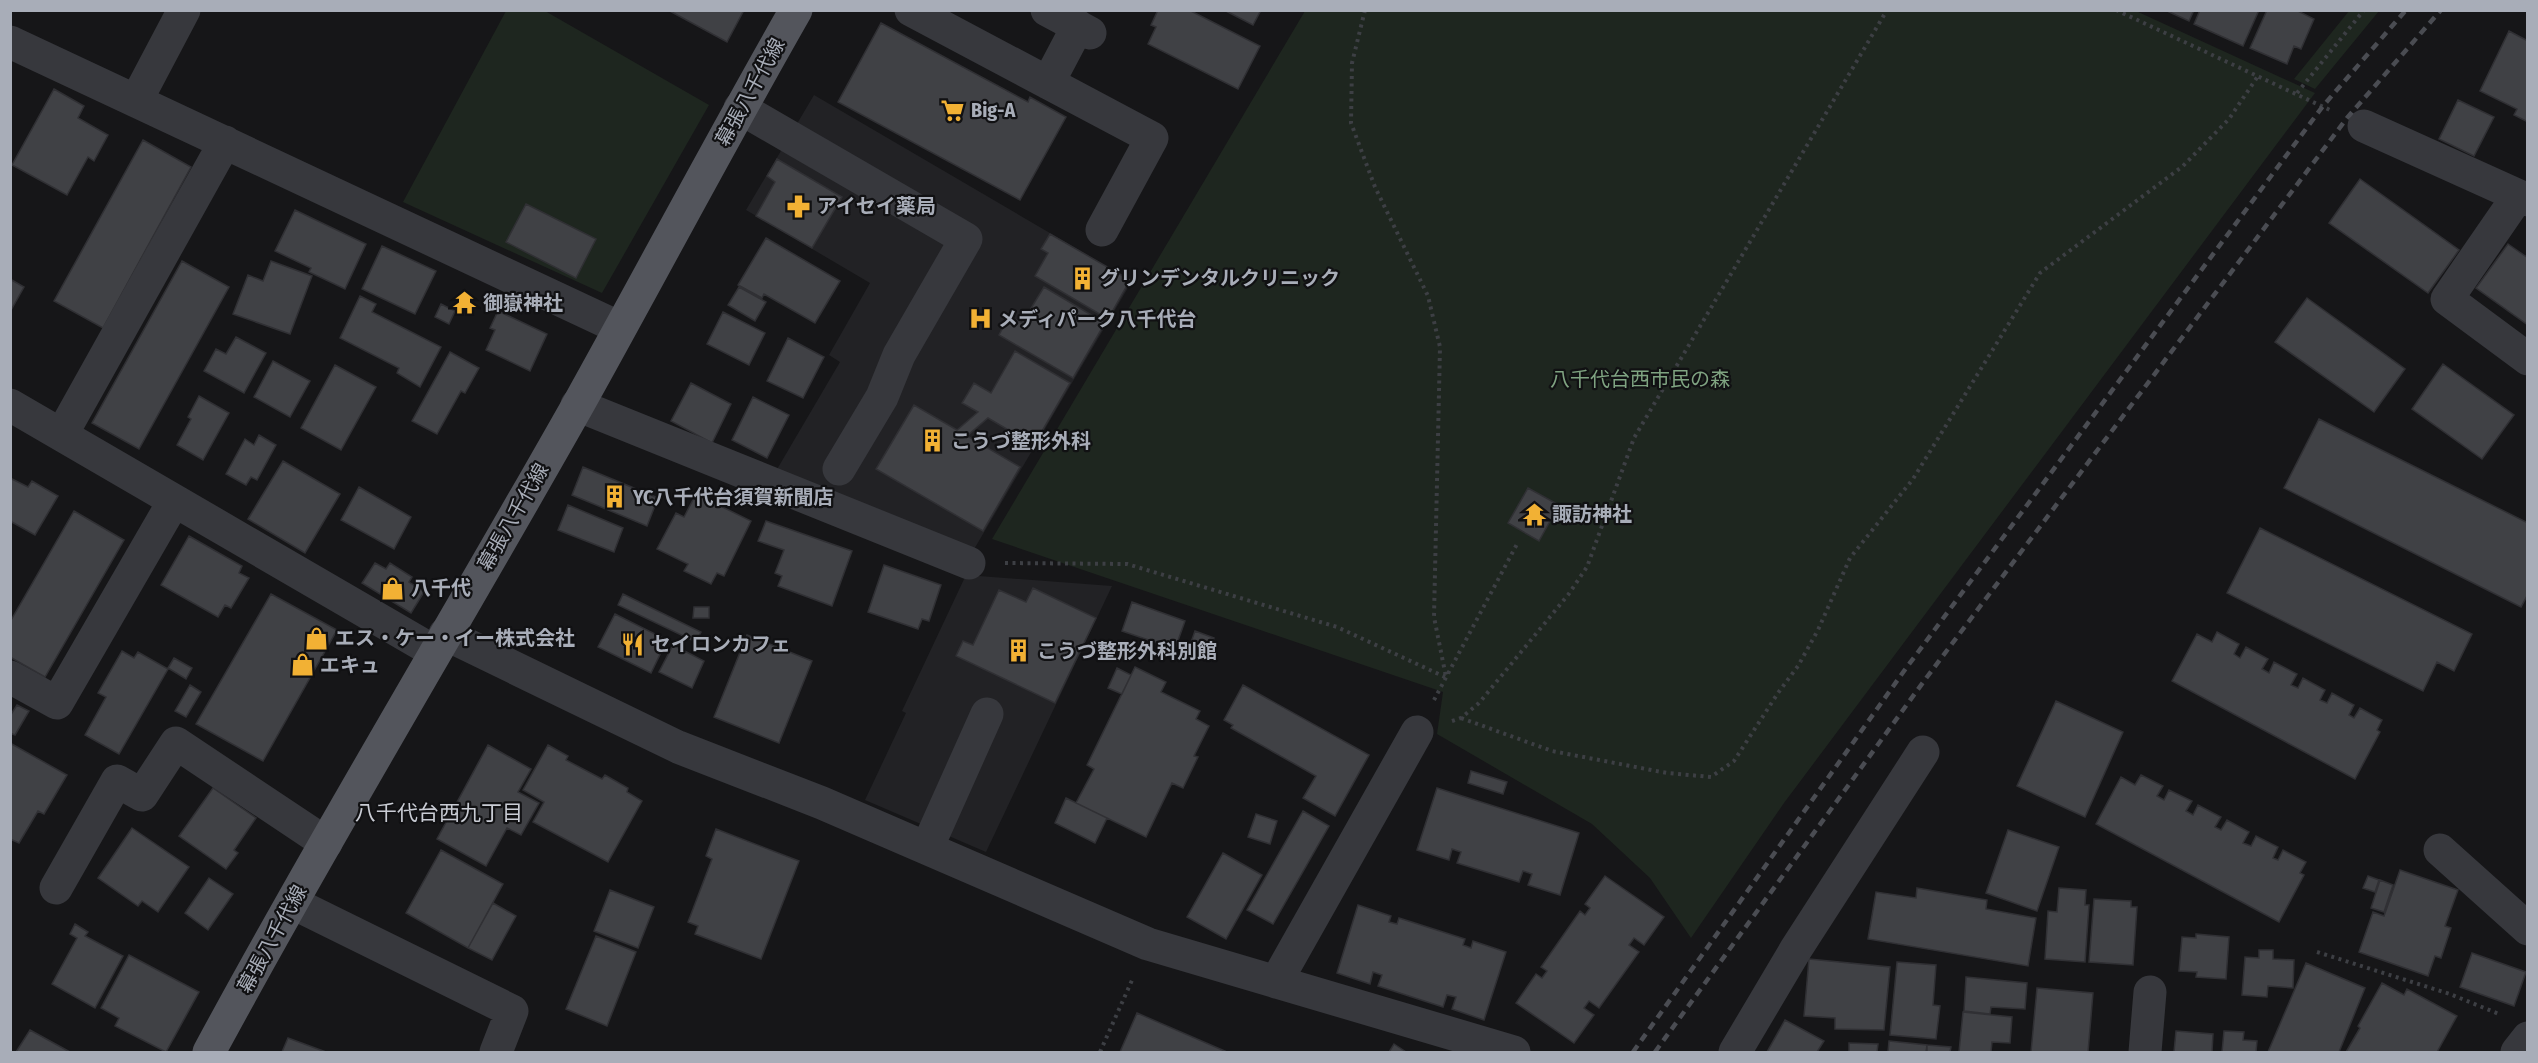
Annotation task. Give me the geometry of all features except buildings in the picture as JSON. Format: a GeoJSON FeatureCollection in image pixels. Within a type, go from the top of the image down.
{"type":"FeatureCollection","features":[{"type":"Feature","properties":{"kind":"main road","name":"幕張八千代線"},"geometry":{"type":"LineString","coordinates":[[209,1053],[326,843],[577,405],[796,10]]}},
{"type":"Feature","properties":{"kind":"street"},"geometry":{"type":"LineString","coordinates":[[136,101],[184,10]]}},
{"type":"Feature","properties":{"kind":"street"},"geometry":{"type":"LineString","coordinates":[[911,10],[1152,138],[1102,230]]}},
{"type":"Feature","properties":{"kind":"street"},"geometry":{"type":"LineString","coordinates":[[1047,10],[1084,29],[1048,83]]}},
{"type":"Feature","properties":{"kind":"street"},"geometry":{"type":"LineString","coordinates":[[10,42],[620,328]]}},
{"type":"Feature","properties":{"kind":"street"},"geometry":{"type":"LineString","coordinates":[[740,108],[966,239],[899,356],[882,397],[839,469]]}},
{"type":"Feature","properties":{"kind":"street"},"geometry":{"type":"LineString","coordinates":[[2364,126],[2523,198],[2447,299],[2528,359]]}},
{"type":"Feature","properties":{"kind":"street"},"geometry":{"type":"LineString","coordinates":[[62,434],[225,142]]}},
{"type":"Feature","properties":{"kind":"street"},"geometry":{"type":"LineString","coordinates":[[10,405],[174,501],[440,643],[678,747],[822,803],[1148,944],[1514,1053]]}},
{"type":"Feature","properties":{"kind":"street"},"geometry":{"type":"LineString","coordinates":[[577,405],[969,563]]}},
{"type":"Feature","properties":{"kind":"street"},"geometry":{"type":"LineString","coordinates":[[10,677],[57,703],[174,501]]}},
{"type":"Feature","properties":{"kind":"street"},"geometry":{"type":"LineString","coordinates":[[927,848],[987,714]]}},
{"type":"Feature","properties":{"kind":"street"},"geometry":{"type":"LineString","coordinates":[[1276,982],[1417,732]]}},
{"type":"Feature","properties":{"kind":"street"},"geometry":{"type":"LineString","coordinates":[[56,888],[117,782],[141,795],[176,743],[326,843]]}},
{"type":"Feature","properties":{"kind":"street"},"geometry":{"type":"LineString","coordinates":[[1735,1053],[1796,949],[1923,752]]}},
{"type":"Feature","properties":{"kind":"street"},"geometry":{"type":"LineString","coordinates":[[2440,850],[2528,929]]}},
{"type":"Feature","properties":{"kind":"street"},"geometry":{"type":"LineString","coordinates":[[292,903],[512,1011],[496,1053]]}},
{"type":"Feature","properties":{"kind":"street"},"geometry":{"type":"LineString","coordinates":[[2145,1053],[2150,992]]}},
{"type":"Feature","properties":{"kind":"street"},"geometry":{"type":"LineString","coordinates":[[2516,1027],[2517,1053]]}},
{"type":"Feature","properties":{"kind":"path"},"geometry":{"type":"LineString","coordinates":[[1365,10],[1352,63],[1351,123],[1375,187],[1428,296],[1440,347],[1434,617],[1446,677]]}},
{"type":"Feature","properties":{"kind":"path"},"geometry":{"type":"LineString","coordinates":[[1887,10],[1634,438],[1587,567],[1568,595],[1479,703],[1461,718],[1552,751],[1667,773],[1711,777],[1734,761],[1798,666],[1818,630],[1850,558],[1913,479],[2040,273],[2183,166],[2229,119],[2258,76]]}},
{"type":"Feature","properties":{"kind":"path"},"geometry":{"type":"LineString","coordinates":[[2116,10],[2307,98]]}},
{"type":"Feature","properties":{"kind":"path"},"geometry":{"type":"LineString","coordinates":[[2297,93],[2364,10]]}},
{"type":"Feature","properties":{"kind":"path"},"geometry":{"type":"LineString","coordinates":[[1417,732],[1517,544]]}},
{"type":"Feature","properties":{"kind":"path"},"geometry":{"type":"LineString","coordinates":[[969,563],[1127,564],[1337,627],[1446,677]]}},
{"type":"Feature","properties":{"kind":"path"},"geometry":{"type":"LineString","coordinates":[[1100,1053],[1148,944]]}},
{"type":"Feature","properties":{"kind":"path"},"geometry":{"type":"LineString","coordinates":[[2317,952],[2450,994],[2516,1027]]}},
{"type":"Feature","properties":{"kind":"shaded area","name":"メディパーク八千代台"},"geometry":{"type":"Polygon","coordinates":[[[814,95],[1132,281],[973,551],[776,471],[840,362],[829,355],[870,283],[746,210],[814,95]]]}},
{"type":"Feature","properties":{"kind":"shaded area"},"geometry":{"type":"Polygon","coordinates":[[[966,575],[1112,586],[986,852],[865,800],[906,713],[902,711],[966,575]]]}},
{"type":"Feature","properties":{"kind":"green space"},"geometry":{"type":"Polygon","coordinates":[[[506,11],[545,11],[709,105],[602,293],[403,202],[506,11]]]}},
{"type":"Feature","properties":{"kind":"green space","name":"八千代台西市民の森"},"geometry":{"type":"Polygon","coordinates":[[[1305,11],[2136,11],[2315,93],[1784,803],[1691,938],[1650,878],[1592,824],[1437,734],[1443,692],[992,539],[1305,11]]]}},
{"type":"Feature","properties":{"kind":"green space"},"geometry":{"type":"Polygon","coordinates":[[[2349,11],[2379,11],[2315,89],[2294,79],[2349,11]]]}},
{"type":"Feature","properties":{"kind":"railway"},"geometry":{"type":"LineString","coordinates":[[1633,1052],[1904,671],[2323,106],[2406,10]]}},
{"type":"Feature","properties":{"kind":"railway"},"geometry":{"type":"LineString","coordinates":[[1655,1052],[1924,681],[2347,118],[2441,10]]}},
{"type":"Feature","properties":{"kind":"place","name":"Big-A"},"geometry":{"type":"Point","coordinates":[953,110]}},
{"type":"Feature","properties":{"kind":"place","name":"アイセイ薬局"},"geometry":{"type":"Point","coordinates":[799,206]}},
{"type":"Feature","properties":{"kind":"place","name":"グリンデンタルクリニック"},"geometry":{"type":"Point","coordinates":[1082,278]}},
{"type":"Feature","properties":{"kind":"place","name":"御嶽神社"},"geometry":{"type":"Point","coordinates":[465,303]}},
{"type":"Feature","properties":{"kind":"place","name":"メディパーク八千代台"},"geometry":{"type":"Point","coordinates":[980,319]}},
{"type":"Feature","properties":{"kind":"place","name":"こうづ整形外科"},"geometry":{"type":"Point","coordinates":[933,441]}},
{"type":"Feature","properties":{"kind":"place","name":"YC八千代台須賀新聞店"},"geometry":{"type":"Point","coordinates":[615,497]}},
{"type":"Feature","properties":{"kind":"place","name":"諏訪神社"},"geometry":{"type":"Point","coordinates":[1534,514]}},
{"type":"Feature","properties":{"kind":"place","name":"八千代"},"geometry":{"type":"Point","coordinates":[393,588]}},
{"type":"Feature","properties":{"kind":"place","name":"エス・ケー・イー株式会社"},"geometry":{"type":"Point","coordinates":[317,638]}},
{"type":"Feature","properties":{"kind":"place","name":"セイロンカフェ"},"geometry":{"type":"Point","coordinates":[633,644]}},
{"type":"Feature","properties":{"kind":"place","name":"こうづ整形外科別館"},"geometry":{"type":"Point","coordinates":[1019,651]}},
{"type":"Feature","properties":{"kind":"place","name":"エキュ"},"geometry":{"type":"Point","coordinates":[302,665]}},
{"type":"Feature","properties":{"kind":"district","name":"八千代台西九丁目"},"geometry":{"type":"Point","coordinates":[439,813]}}]}
